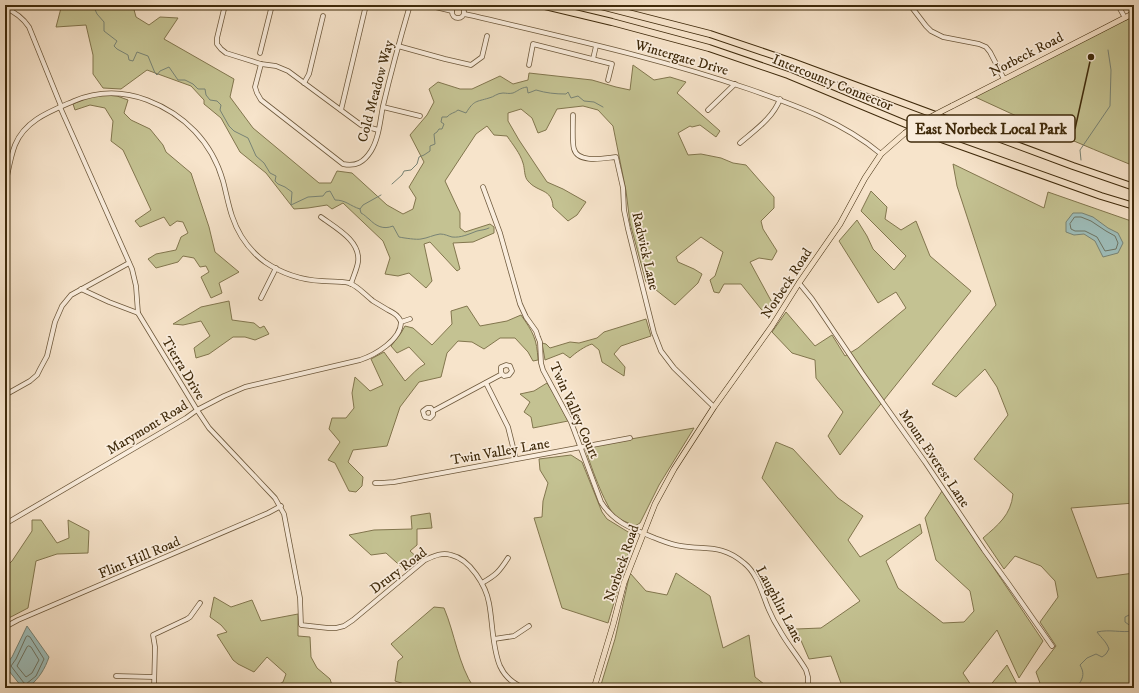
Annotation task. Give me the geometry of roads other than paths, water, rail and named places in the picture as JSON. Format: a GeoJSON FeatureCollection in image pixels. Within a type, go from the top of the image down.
{"type":"FeatureCollection","features":[{"type":"Feature","properties":{"kind":"highway","name":"Intercounty Connector"},"geometry":{"type":"LineString","coordinates":[[541,5],[612,22],[716,50],[788,75],[944,140],[1100,196],[1134,206]]}},
{"type":"Feature","properties":{"kind":"highway","name":"Intercounty Connector"},"geometry":{"type":"LineString","coordinates":[[597,5],[710,34],[790,61],[1073,166],[1134,187]]}},
{"type":"Feature","properties":{"kind":"main road","name":"Norbeck Road"},"geometry":{"type":"LineString","coordinates":[[594,688],[624,583],[655,504],[674,469],[714,407],[770,330],[799,283],[840,224],[865,178],[881,154],[915,126],[932,116],[1134,13]]}},
{"type":"Feature","properties":{"kind":"street"},"geometry":{"type":"LineString","coordinates":[[225,5],[217,38],[217,44],[221,49],[226,53],[261,64],[276,66],[288,71],[361,125],[378,130]]}},
{"type":"Feature","properties":{"kind":"street"},"geometry":{"type":"LineString","coordinates":[[260,52],[272,5]]}},
{"type":"Feature","properties":{"kind":"street"},"geometry":{"type":"LineString","coordinates":[[341,110],[366,5]]}},
{"type":"Feature","properties":{"kind":"street","name":"Cold Meadow Way"},"geometry":{"type":"LineString","coordinates":[[261,64],[255,87],[261,100],[343,164],[350,166],[356,165],[363,161],[376,142],[383,106],[410,5]]}},
{"type":"Feature","properties":{"kind":"street"},"geometry":{"type":"LineString","coordinates":[[427,5],[452,11]]}},
{"type":"Feature","properties":{"kind":"street"},"geometry":{"type":"LineString","coordinates":[[720,5],[725,7]]}},
{"type":"Feature","properties":{"kind":"street"},"geometry":{"type":"LineString","coordinates":[[910,5],[931,31],[943,37],[979,44],[986,47],[1004,79]]}},
{"type":"Feature","properties":{"kind":"street"},"geometry":{"type":"LineString","coordinates":[[1118,5],[1125,18]]}},
{"type":"Feature","properties":{"kind":"street"},"geometry":{"type":"LineString","coordinates":[[460,6],[464,10],[462,18],[452,16],[453,8],[460,6]]}},
{"type":"Feature","properties":{"kind":"street","name":"Tierra Drive"},"geometry":{"type":"LineString","coordinates":[[5,8],[11,10],[20,17],[30,29],[60,106],[135,277],[138,313],[209,428],[281,506],[284,514],[300,598],[301,626]]}},
{"type":"Feature","properties":{"kind":"street","name":"Wintergate Drive"},"geometry":{"type":"LineString","coordinates":[[464,14],[665,62],[780,99],[839,126],[860,138],[881,154]]}},
{"type":"Feature","properties":{"kind":"street"},"geometry":{"type":"LineString","coordinates":[[304,83],[309,74],[323,16]]}},
{"type":"Feature","properties":{"kind":"street"},"geometry":{"type":"LineString","coordinates":[[398,46],[471,65],[482,57],[487,36]]}},
{"type":"Feature","properties":{"kind":"street"},"geometry":{"type":"LineString","coordinates":[[529,65],[533,44],[612,64],[608,80]]}},
{"type":"Feature","properties":{"kind":"street"},"geometry":{"type":"LineString","coordinates":[[593,59],[596,46]]}},
{"type":"Feature","properties":{"kind":"street"},"geometry":{"type":"LineString","coordinates":[[708,110],[735,84]]}},
{"type":"Feature","properties":{"kind":"street"},"geometry":{"type":"LineString","coordinates":[[5,186],[7,165],[15,146],[26,128],[39,117],[60,106],[83,97],[102,93],[117,93],[141,98],[173,112],[189,125],[202,139],[218,166],[232,217],[240,233],[254,252],[265,262],[290,274],[308,280],[351,284],[372,300],[398,316],[401,322],[410,319]]}},
{"type":"Feature","properties":{"kind":"street"},"geometry":{"type":"LineString","coordinates":[[740,143],[771,115],[777,107],[780,99]]}},
{"type":"Feature","properties":{"kind":"street"},"geometry":{"type":"LineString","coordinates":[[383,106],[420,116]]}},
{"type":"Feature","properties":{"kind":"street","name":"Radwick Lane"},"geometry":{"type":"LineString","coordinates":[[573,115],[574,149],[578,156],[587,159],[616,157],[623,188],[624,210],[628,229],[654,331],[661,351],[674,368],[714,407]]}},
{"type":"Feature","properties":{"kind":"street","name":"Twin Valley Court"},"geometry":{"type":"LineString","coordinates":[[483,187],[500,233],[520,304],[538,337],[543,370],[567,412],[601,502],[605,509],[616,520],[643,533]]}},
{"type":"Feature","properties":{"kind":"street"},"geometry":{"type":"LineString","coordinates":[[322,218],[345,235],[353,243],[358,262],[351,284]]}},
{"type":"Feature","properties":{"kind":"street"},"geometry":{"type":"LineString","coordinates":[[5,396],[37,375],[47,356],[55,322],[62,306],[71,295],[129,263]]}},
{"type":"Feature","properties":{"kind":"street"},"geometry":{"type":"LineString","coordinates":[[261,298],[276,268]]}},
{"type":"Feature","properties":{"kind":"street","name":"Mount Everest Lane"},"geometry":{"type":"LineString","coordinates":[[799,283],[812,299],[984,550],[1052,646]]}},
{"type":"Feature","properties":{"kind":"street"},"geometry":{"type":"LineString","coordinates":[[81,290],[138,313]]}},
{"type":"Feature","properties":{"kind":"street","name":"Marymont Road"},"geometry":{"type":"LineString","coordinates":[[5,524],[186,418],[197,410],[224,396],[245,387],[368,357],[377,353],[389,343],[399,331],[401,322]]}},
{"type":"Feature","properties":{"kind":"street"},"geometry":{"type":"LineString","coordinates":[[433,410],[502,374]]}},
{"type":"Feature","properties":{"kind":"street"},"geometry":{"type":"LineString","coordinates":[[486,383],[508,427],[516,459]]}},
{"type":"Feature","properties":{"kind":"street","name":"Twin Valley Lane"},"geometry":{"type":"LineString","coordinates":[[375,483],[394,482],[630,438]]}},
{"type":"Feature","properties":{"kind":"street","name":"Flint Hill Road"},"geometry":{"type":"LineString","coordinates":[[5,627],[281,506]]}},
{"type":"Feature","properties":{"kind":"street","name":"Laughlin Lane"},"geometry":{"type":"LineString","coordinates":[[643,533],[678,546],[708,548],[725,552],[744,563],[754,574],[779,630],[806,670],[808,677],[808,688]]}},
{"type":"Feature","properties":{"kind":"street","name":"Drury Road"},"geometry":{"type":"LineString","coordinates":[[301,626],[328,628],[344,626],[425,560],[435,555],[452,555],[461,559],[470,567],[482,583],[489,602],[497,657],[501,668],[510,680],[518,686],[524,688]]}},
{"type":"Feature","properties":{"kind":"street"},"geometry":{"type":"LineString","coordinates":[[482,583],[502,569],[508,558]]}},
{"type":"Feature","properties":{"kind":"street"},"geometry":{"type":"LineString","coordinates":[[154,688],[155,647],[153,635],[187,619],[200,603]]}},
{"type":"Feature","properties":{"kind":"street"},"geometry":{"type":"LineString","coordinates":[[494,640],[514,636],[529,626]]}},
{"type":"Feature","properties":{"kind":"street"},"geometry":{"type":"LineString","coordinates":[[116,676],[154,677]]}},
{"type":"Feature","properties":{"kind":"water"},"geometry":{"type":"Polygon","coordinates":[[[1073,213],[1082,213],[1093,217],[1118,233],[1123,243],[1118,253],[1103,257],[1095,241],[1084,234],[1074,235],[1066,232],[1066,222],[1073,213]]]}},
{"type":"Feature","properties":{"kind":"water"},"geometry":{"type":"Polygon","coordinates":[[[27,626],[49,657],[44,669],[33,683],[30,686],[21,686],[5,666],[12,657],[27,626]]]}},
{"type":"Feature","properties":{"kind":"waterway"},"geometry":{"type":"LineString","coordinates":[[93,5],[97,14],[104,22],[104,31],[117,41],[114,46],[128,55],[129,60],[133,61],[137,52],[148,56],[157,75],[160,71],[169,67],[178,80],[185,80],[193,84],[198,89],[205,89],[206,95],[210,100],[217,101],[221,105],[220,110],[229,126],[234,131],[248,138],[256,156],[264,163],[270,173],[276,176],[275,181],[292,192],[291,205],[308,197],[323,196],[326,192],[330,191],[335,200],[342,201],[360,209],[363,205],[381,195]]}},
{"type":"Feature","properties":{"kind":"waterway"},"geometry":{"type":"LineString","coordinates":[[1081,160],[1080,150],[1110,106],[1111,70],[1108,50]]}},
{"type":"Feature","properties":{"kind":"waterway"},"geometry":{"type":"LineString","coordinates":[[392,184],[402,175],[404,171],[411,170],[417,164],[419,157],[430,151],[430,146],[435,144],[434,134],[439,129],[442,129],[444,124],[441,122],[442,117],[447,117],[458,110],[466,113],[473,104],[497,94],[513,93],[527,87],[528,93],[536,90],[558,94],[566,94],[568,92],[571,98],[578,96],[584,101],[594,102],[603,107]]}},
{"type":"Feature","properties":{"kind":"waterway"},"geometry":{"type":"LineString","coordinates":[[360,209],[361,213],[377,225],[386,228],[393,226],[399,237],[421,239],[440,234],[459,237],[489,228]]}},
{"type":"Feature","properties":{"kind":"waterway"},"geometry":{"type":"LineString","coordinates":[[1082,688],[1079,684],[1083,674],[1080,665],[1087,658],[1096,654],[1102,657],[1109,649],[1097,632],[1133,631],[1132,627],[1125,622],[1125,617],[1134,614]]}},
{"type":"Feature","properties":{"kind":"place","name":"East Norbeck Local Park"},"geometry":{"type":"Point","coordinates":[1091,57]}}]}
